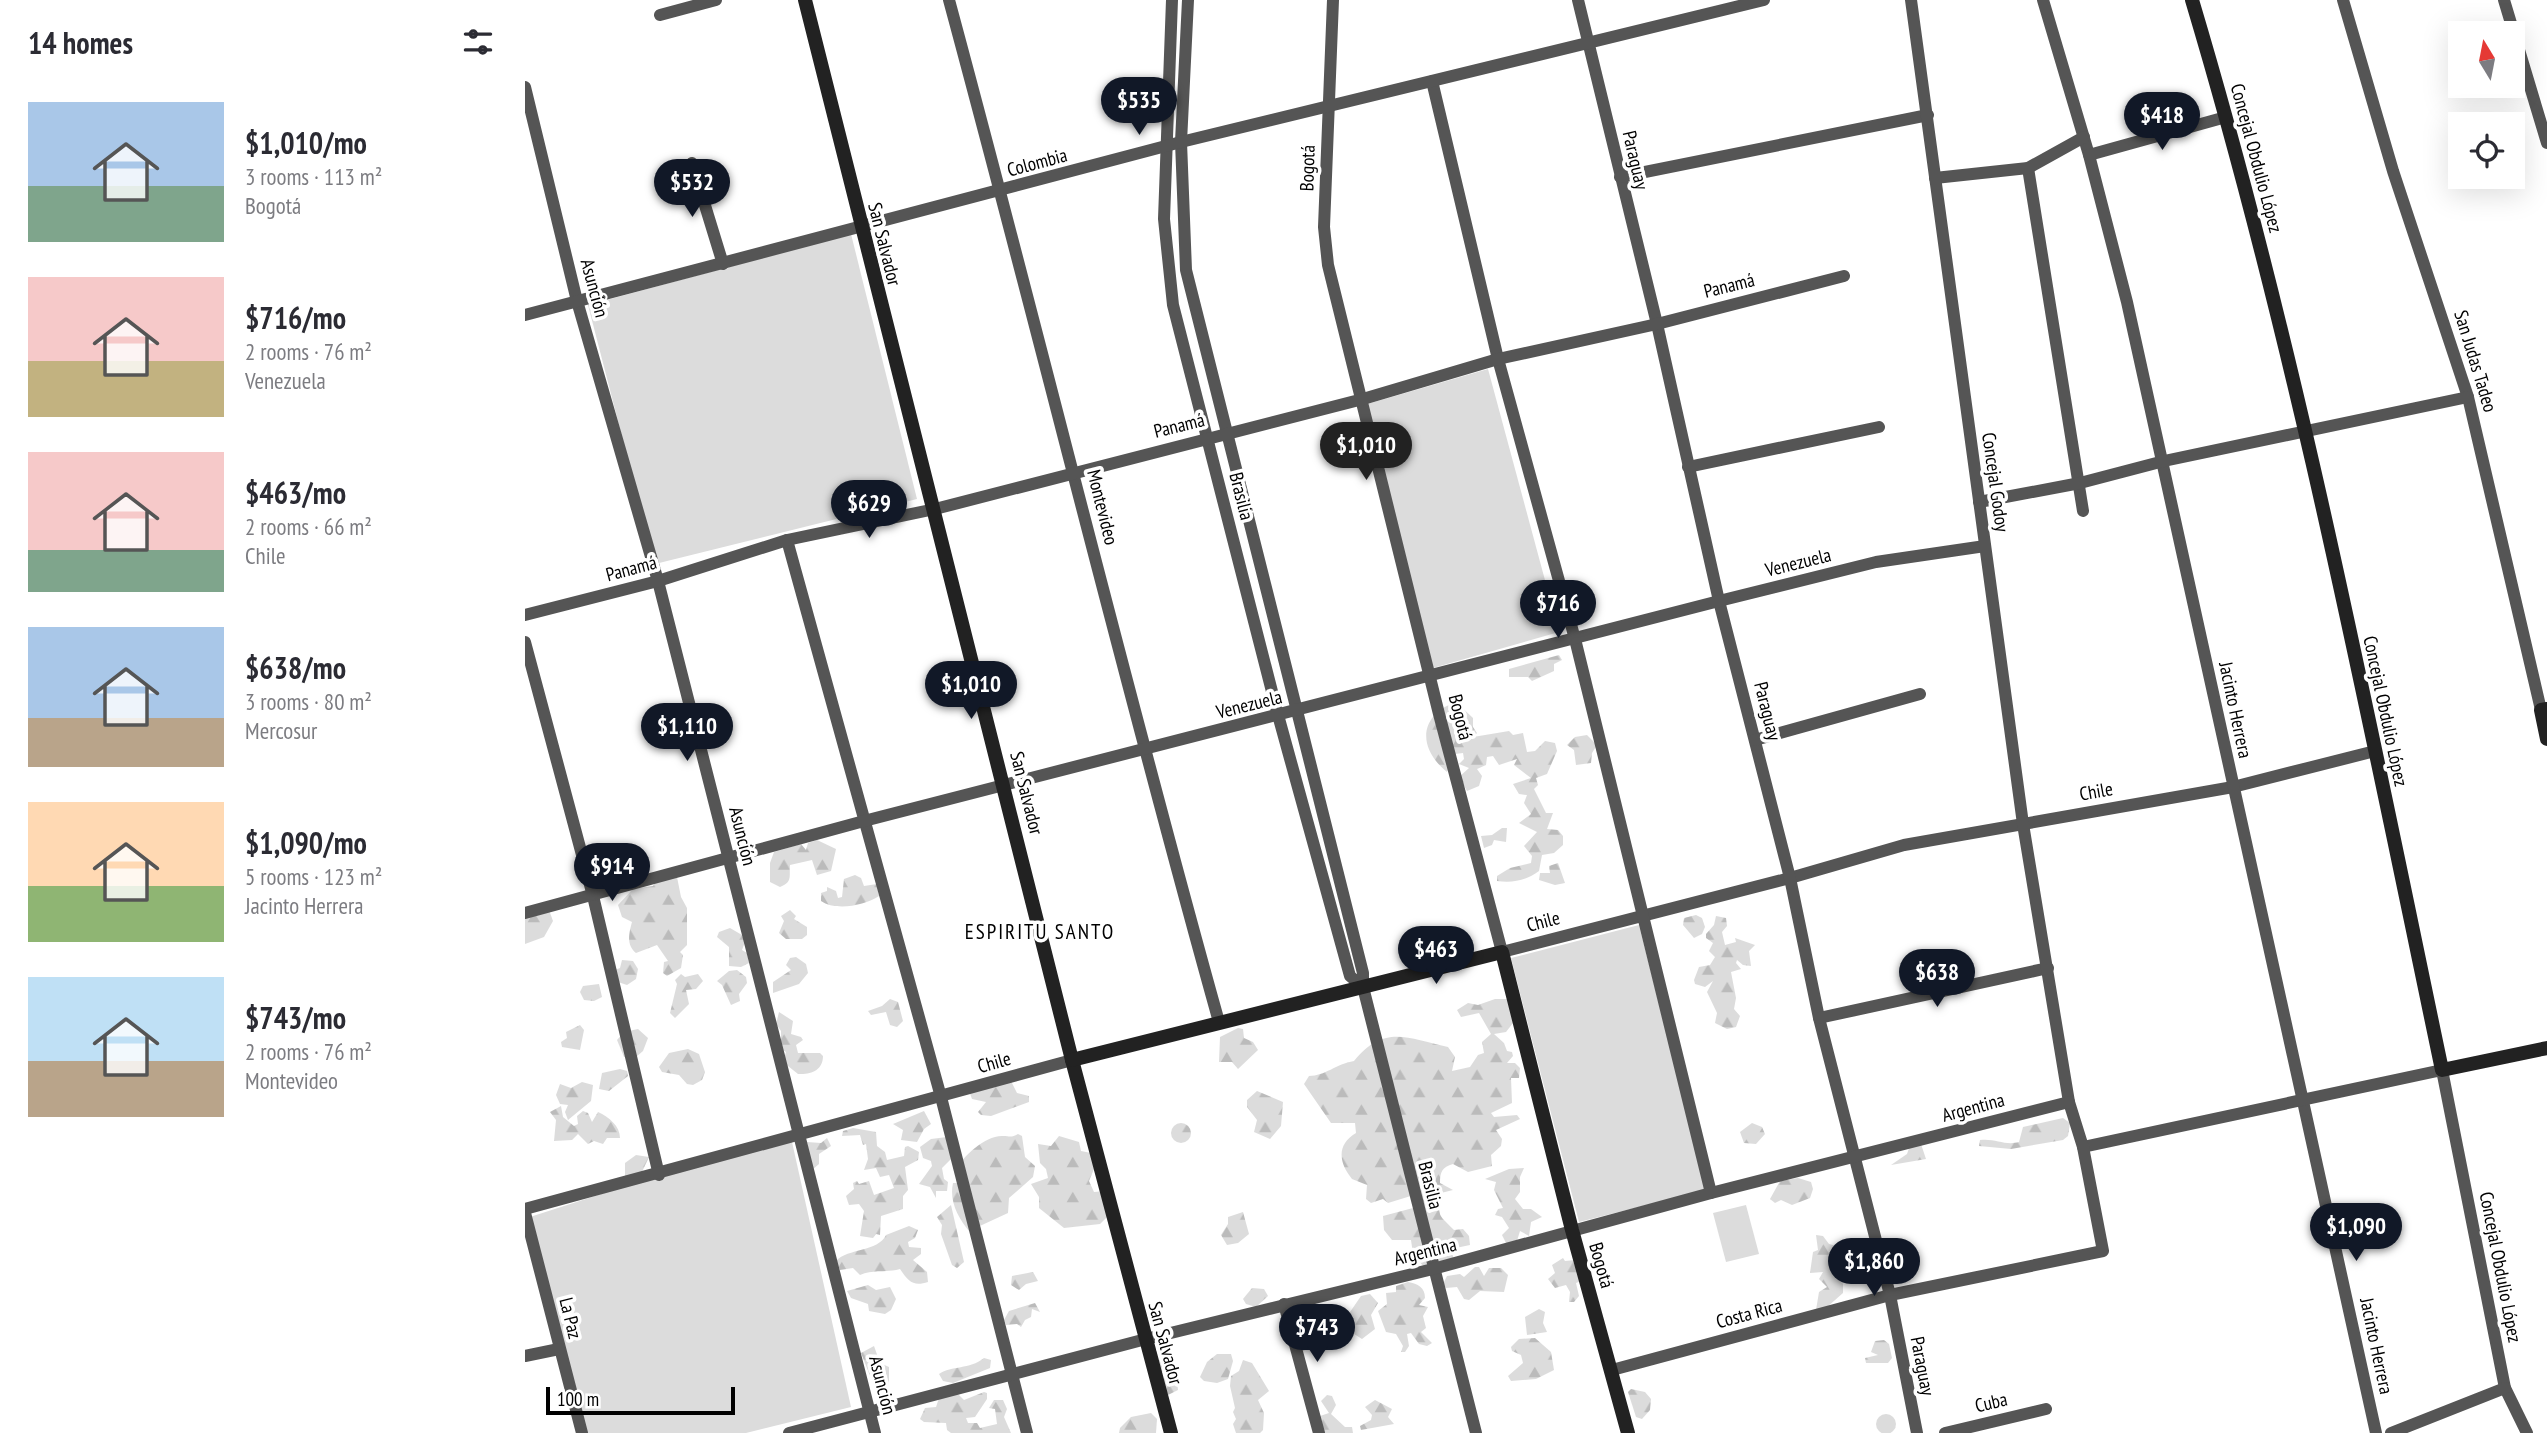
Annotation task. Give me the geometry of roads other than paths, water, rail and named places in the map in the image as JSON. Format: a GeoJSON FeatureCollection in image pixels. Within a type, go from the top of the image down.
{"type":"FeatureCollection","features":[{"type":"Feature","properties":{"kind":"street"},"geometry":{"type":"LineString","coordinates":[[660,15],[716,0]]}},
{"type":"Feature","properties":{"kind":"street","name":"San Salvador"},"geometry":{"type":"LineString","coordinates":[[805,0],[1072,1060],[1171,1433]]}},
{"type":"Feature","properties":{"kind":"street","name":"Montevideo"},"geometry":{"type":"LineString","coordinates":[[949,0],[1074,471],[1143,751],[1219,1022]]}},
{"type":"Feature","properties":{"kind":"street","name":"Brasilia"},"geometry":{"type":"LineString","coordinates":[[1172,0],[1165,147],[1165,248],[1173,304],[1278,715],[1350,976],[1363,987]]}},
{"type":"Feature","properties":{"kind":"street","name":"Brasilia"},"geometry":{"type":"LineString","coordinates":[[1188,0],[1181,142],[1186,270],[1476,1433]]}},
{"type":"Feature","properties":{"kind":"street","name":"Bogotá"},"geometry":{"type":"LineString","coordinates":[[1333,0],[1324,227],[1328,265],[1572,1230],[1628,1433]]}},
{"type":"Feature","properties":{"kind":"street","name":"Paraguay"},"geometry":{"type":"LineString","coordinates":[[1578,0],[1657,324],[1719,601],[1790,878],[1819,1018],[1890,1295],[1917,1433]]}},
{"type":"Feature","properties":{"kind":"street","name":"Colombia"},"geometry":{"type":"LineString","coordinates":[[525,316],[1001,192],[1181,142],[1764,0]]}},
{"type":"Feature","properties":{"kind":"street","name":"Concejal Godoy"},"geometry":{"type":"LineString","coordinates":[[1911,0],[2023,824],[2069,1102],[2083,1147],[2103,1251]]}},
{"type":"Feature","properties":{"kind":"street","name":"Jacinto Herrera"},"geometry":{"type":"LineString","coordinates":[[2043,0],[2089,155],[2164,461],[2376,1433]]}},
{"type":"Feature","properties":{"kind":"street","name":"Concejal Obdulio López"},"geometry":{"type":"LineString","coordinates":[[2192,0],[2263,253],[2375,751],[2505,1388],[2527,1433]]}},
{"type":"Feature","properties":{"kind":"street","name":"San Judas Tadeo"},"geometry":{"type":"LineString","coordinates":[[2343,0],[2393,171],[2468,397],[2544,709],[2547,739]]}},
{"type":"Feature","properties":{"kind":"street"},"geometry":{"type":"LineString","coordinates":[[2504,0],[2547,143]]}},
{"type":"Feature","properties":{"kind":"street"},"geometry":{"type":"LineString","coordinates":[[1170,31],[1186,32]]}},
{"type":"Feature","properties":{"kind":"street"},"geometry":{"type":"LineString","coordinates":[[1432,81],[1498,359],[1575,639],[1711,1193]]}},
{"type":"Feature","properties":{"kind":"street","name":"Asunción"},"geometry":{"type":"LineString","coordinates":[[525,87],[577,301],[658,581],[875,1433]]}},
{"type":"Feature","properties":{"kind":"street"},"geometry":{"type":"LineString","coordinates":[[1620,177],[1928,115]]}},
{"type":"Feature","properties":{"kind":"street"},"geometry":{"type":"LineString","coordinates":[[2089,155],[2225,117]]}},
{"type":"Feature","properties":{"kind":"street"},"geometry":{"type":"LineString","coordinates":[[1935,178],[2028,168],[2084,137]]}},
{"type":"Feature","properties":{"kind":"street"},"geometry":{"type":"LineString","coordinates":[[692,163],[723,264]]}},
{"type":"Feature","properties":{"kind":"street"},"geometry":{"type":"LineString","coordinates":[[2028,168],[2083,511]]}},
{"type":"Feature","properties":{"kind":"street","name":"Panamá"},"geometry":{"type":"LineString","coordinates":[[525,615],[658,581],[787,540],[935,509],[1074,471],[1363,399],[1498,359],[1657,324],[1844,276]]}},
{"type":"Feature","properties":{"kind":"street"},"geometry":{"type":"LineString","coordinates":[[1979,502],[2080,483],[2164,461],[2305,434],[2468,397]]}},
{"type":"Feature","properties":{"kind":"street"},"geometry":{"type":"LineString","coordinates":[[1688,467],[1879,427]]}},
{"type":"Feature","properties":{"kind":"street"},"geometry":{"type":"LineString","coordinates":[[787,540],[941,1097],[1027,1433]]}},
{"type":"Feature","properties":{"kind":"street","name":"Venezuela"},"geometry":{"type":"LineString","coordinates":[[525,913],[864,821],[1005,787],[1719,601],[1876,562],[1985,546]]}},
{"type":"Feature","properties":{"kind":"street"},"geometry":{"type":"LineString","coordinates":[[1244,582],[1262,578]]}},
{"type":"Feature","properties":{"kind":"street"},"geometry":{"type":"LineString","coordinates":[[525,642],[593,896],[659,1175]]}},
{"type":"Feature","properties":{"kind":"street"},"geometry":{"type":"LineString","coordinates":[[1755,740],[1920,694]]}},
{"type":"Feature","properties":{"kind":"street","name":"Chile"},"geometry":{"type":"LineString","coordinates":[[525,1211],[799,1133],[1072,1060],[1790,878],[1904,845],[2233,787],[2375,751]]}},
{"type":"Feature","properties":{"kind":"street"},"geometry":{"type":"LineString","coordinates":[[1317,855],[1331,851]]}},
{"type":"Feature","properties":{"kind":"street"},"geometry":{"type":"LineString","coordinates":[[1337,929],[1351,926]]}},
{"type":"Feature","properties":{"kind":"street"},"geometry":{"type":"LineString","coordinates":[[1819,1018],[2048,968]]}},
{"type":"Feature","properties":{"kind":"street"},"geometry":{"type":"LineString","coordinates":[[2083,1147],[2547,1048]]}},
{"type":"Feature","properties":{"kind":"street","name":"Argentina"},"geometry":{"type":"LineString","coordinates":[[789,1433],[1146,1339],[1433,1269],[1711,1193],[2069,1102]]}},
{"type":"Feature","properties":{"kind":"street","name":"La Paz"},"geometry":{"type":"LineString","coordinates":[[525,1211],[582,1433]]}},
{"type":"Feature","properties":{"kind":"street","name":"Costa Rica"},"geometry":{"type":"LineString","coordinates":[[1612,1370],[1890,1295],[2103,1251]]}},
{"type":"Feature","properties":{"kind":"street"},"geometry":{"type":"LineString","coordinates":[[1284,1304],[1319,1433]]}},
{"type":"Feature","properties":{"kind":"street"},"geometry":{"type":"LineString","coordinates":[[525,1356],[559,1349]]}},
{"type":"Feature","properties":{"kind":"street"},"geometry":{"type":"LineString","coordinates":[[2391,1433],[2505,1388]]}},
{"type":"Feature","properties":{"kind":"street","name":"Cuba"},"geometry":{"type":"LineString","coordinates":[[1945,1433],[2046,1409]]}},
{"type":"Feature","properties":{"kind":"district","name":"ESPIRITU SANTO"},"geometry":{"type":"Point","coordinates":[1040,932]}}]}
